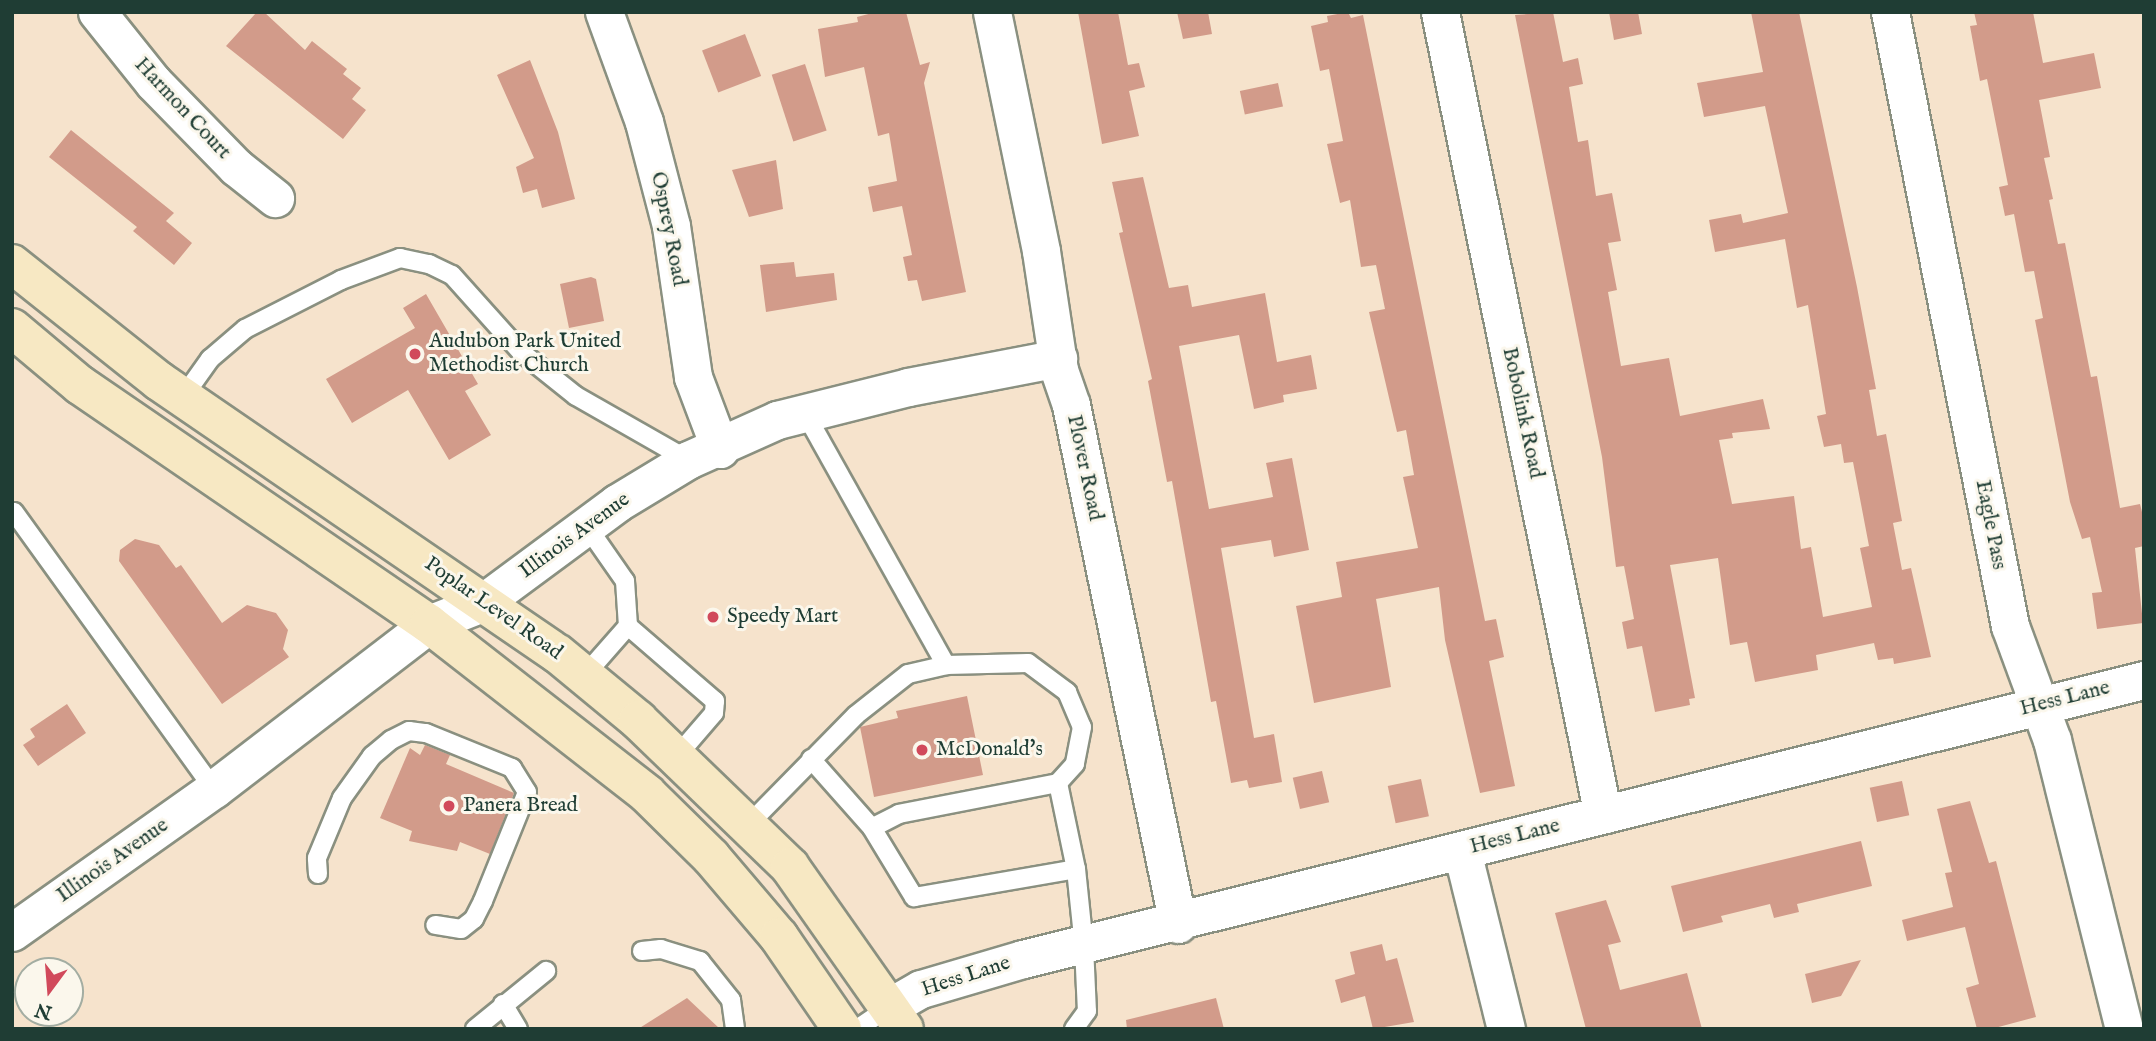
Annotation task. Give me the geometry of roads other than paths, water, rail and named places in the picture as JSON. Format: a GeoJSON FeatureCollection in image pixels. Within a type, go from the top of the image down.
{"type":"FeatureCollection","features":[{"type":"Feature","properties":{"kind":"main road","name":"Poplar Level Road"},"geometry":{"type":"LineString","coordinates":[[12,264],[183,397],[584,676],[677,756],[790,867],[898,1017]]}},
{"type":"Feature","properties":{"kind":"main road"},"geometry":{"type":"LineString","coordinates":[[12,328],[80,385],[429,624],[647,794],[711,857],[779,937],[842,1029]]}},
{"type":"Feature","properties":{"kind":"street","name":"Harmon Court"},"geometry":{"type":"LineString","coordinates":[[97,12],[153,82],[236,167],[275,198]]}},
{"type":"Feature","properties":{"kind":"street","name":"Osprey Road"},"geometry":{"type":"LineString","coordinates":[[604,12],[644,122],[671,226],[704,455]]}},
{"type":"Feature","properties":{"kind":"street","name":"Plover Road"},"geometry":{"type":"LineString","coordinates":[[992,12],[1058,358],[1178,924]]}},
{"type":"Feature","properties":{"kind":"street","name":"Bobolink Road"},"geometry":{"type":"LineString","coordinates":[[1440,12],[1603,815]]}},
{"type":"Feature","properties":{"kind":"street","name":"Eagle Pass"},"geometry":{"type":"LineString","coordinates":[[1890,12],[2010,626],[2037,706],[2052,740],[2124,1029]]}},
{"type":"Feature","properties":{"kind":"street","name":"Illinois Avenue"},"geometry":{"type":"LineString","coordinates":[[12,932],[214,789],[429,624],[482,603],[588,528],[617,503],[704,455],[777,420],[933,381],[1058,358]]}},
{"type":"Feature","properties":{"kind":"street","name":"Hess Lane"},"geometry":{"type":"LineString","coordinates":[[898,1017],[921,989],[2144,680]]}},
{"type":"Feature","properties":{"kind":"street"},"geometry":{"type":"LineString","coordinates":[[1462,851],[1506,1029]]}},
{"type":"Feature","properties":{"kind":"lane"},"geometry":{"type":"LineString","coordinates":[[183,397],[210,359],[245,329],[341,280],[400,258],[429,264],[452,275],[521,352],[576,396],[704,455]]}},
{"type":"Feature","properties":{"kind":"lane"},"geometry":{"type":"LineString","coordinates":[[805,413],[946,665]]}},
{"type":"Feature","properties":{"kind":"lane"},"geometry":{"type":"LineString","coordinates":[[14,512],[214,789]]}},
{"type":"Feature","properties":{"kind":"lane"},"geometry":{"type":"LineString","coordinates":[[584,676],[628,626],[625,581],[588,528]]}},
{"type":"Feature","properties":{"kind":"lane"},"geometry":{"type":"LineString","coordinates":[[628,626],[715,701],[714,713],[677,756]]}},
{"type":"Feature","properties":{"kind":"lane"},"geometry":{"type":"LineString","coordinates":[[748,825],[811,759],[908,674],[946,665],[1028,663],[1067,692],[1082,727],[1075,764],[1058,783],[899,814],[872,828]]}},
{"type":"Feature","properties":{"kind":"lane"},"geometry":{"type":"LineString","coordinates":[[318,874],[321,846],[342,799],[365,765],[391,740],[409,731],[426,733],[512,768],[527,792],[483,901],[474,919],[461,929],[435,925]]}},
{"type":"Feature","properties":{"kind":"lane"},"geometry":{"type":"LineString","coordinates":[[811,759],[872,828],[914,897],[1076,869]]}},
{"type":"Feature","properties":{"kind":"lane"},"geometry":{"type":"LineString","coordinates":[[1058,783],[1076,869],[1084,946],[1087,1012],[1074,1029]]}},
{"type":"Feature","properties":{"kind":"lane"},"geometry":{"type":"LineString","coordinates":[[642,951],[661,950],[700,961],[731,1000],[736,1029]]}},
{"type":"Feature","properties":{"kind":"lane"},"geometry":{"type":"LineString","coordinates":[[475,1029],[546,971]]}},
{"type":"Feature","properties":{"kind":"lane"},"geometry":{"type":"LineString","coordinates":[[503,1004],[518,1029]]}},
{"type":"Feature","properties":{"kind":"lane"},"geometry":{"type":"LineString","coordinates":[[857,1029],[898,1017]]}},
{"type":"Feature","properties":{"kind":"place","name":"Audubon Park United Methodist Church"},"geometry":{"type":"Point","coordinates":[415,354]}},
{"type":"Feature","properties":{"kind":"place","name":"Speedy Mart"},"geometry":{"type":"Point","coordinates":[713,617]}},
{"type":"Feature","properties":{"kind":"place","name":"McDonald's"},"geometry":{"type":"Point","coordinates":[922,750]}},
{"type":"Feature","properties":{"kind":"place","name":"Panera Bread"},"geometry":{"type":"Point","coordinates":[449,806]}}]}
